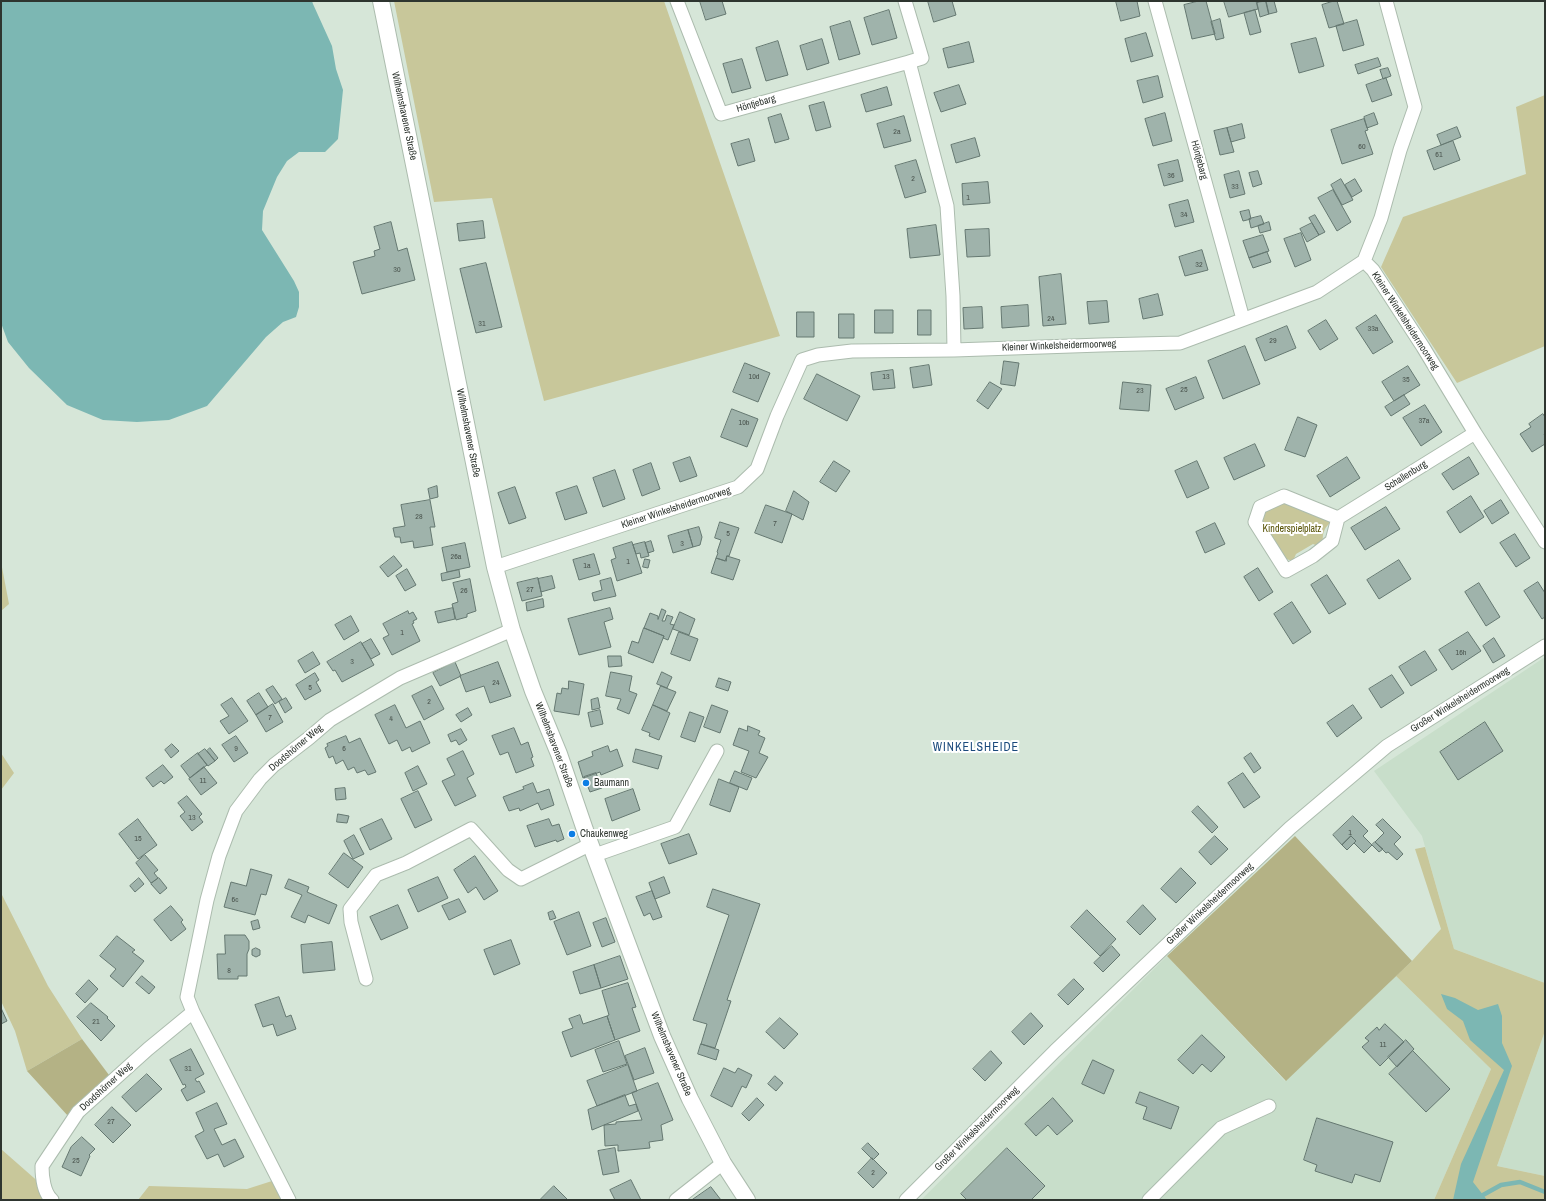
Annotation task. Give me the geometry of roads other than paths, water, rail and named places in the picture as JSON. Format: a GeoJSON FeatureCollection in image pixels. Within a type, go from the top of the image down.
{"type":"FeatureCollection","features":[{"type":"Feature","properties":{"kind":"street","name":"Wilhelmshavener Straße"},"geometry":{"type":"LineString","coordinates":[[381,1],[495,567],[512,630],[533,691],[559,754],[662,1036],[690,1099],[723,1163],[747,1200]]}},
{"type":"Feature","properties":{"kind":"street","name":"Höntjebarg"},"geometry":{"type":"LineString","coordinates":[[677,1],[721,114],[922,58],[905,1]]}},
{"type":"Feature","properties":{"kind":"street","name":"Höntjebarg"},"geometry":{"type":"LineString","coordinates":[[1155,1],[1243,320]]}},
{"type":"Feature","properties":{"kind":"street"},"geometry":{"type":"LineString","coordinates":[[1364,261],[1381,218],[1400,150],[1415,107],[1386,1]]}},
{"type":"Feature","properties":{"kind":"street"},"geometry":{"type":"LineString","coordinates":[[909,62],[947,206],[953,296],[954,350]]}},
{"type":"Feature","properties":{"kind":"street","name":"Kleiner Winkelsheidermoorweg"},"geometry":{"type":"LineString","coordinates":[[495,567],[738,487],[757,469],[777,416],[802,360],[818,355],[852,351],[954,350],[1180,343],[1317,292],[1364,261],[1373,270],[1423,347],[1474,433],[1545,542]]}},
{"type":"Feature","properties":{"kind":"street","name":"Schallenburg"},"geometry":{"type":"LineString","coordinates":[[1338,518],[1474,433]]}},
{"type":"Feature","properties":{"kind":"street"},"geometry":{"type":"LineString","coordinates":[[1284,496],[1338,518],[1332,541],[1313,556],[1286,571],[1256,522],[1260,507],[1284,496]]}},
{"type":"Feature","properties":{"kind":"street","name":"Doodshörner Weg"},"geometry":{"type":"LineString","coordinates":[[289,1200],[193,1012],[187,997],[207,900],[219,856],[236,811],[260,780],[274,765],[330,720],[400,678],[512,630]]}},
{"type":"Feature","properties":{"kind":"street","name":"Großer Winkelsheidermoorweg"},"geometry":{"type":"LineString","coordinates":[[906,1200],[1055,1051],[1290,828],[1387,746],[1545,646]]}},
{"type":"Feature","properties":{"kind":"street"},"geometry":{"type":"LineString","coordinates":[[366,979],[351,922],[350,909],[376,875],[406,863],[471,829],[508,870],[522,879],[593,850],[675,827],[717,751]]}},
{"type":"Feature","properties":{"kind":"street","name":"Doodshörner Weg"},"geometry":{"type":"LineString","coordinates":[[52,1200],[48,1196],[42,1174],[42,1166],[78,1112],[148,1049],[193,1012]]}},
{"type":"Feature","properties":{"kind":"street"},"geometry":{"type":"LineString","coordinates":[[1149,1200],[1221,1128],[1269,1106]]}},
{"type":"Feature","properties":{"kind":"street"},"geometry":{"type":"LineString","coordinates":[[676,1200],[723,1163]]}},
{"type":"Feature","properties":{"kind":"water"},"geometry":{"type":"Polygon","coordinates":[[[1,1],[312,1],[332,46],[336,69],[343,90],[338,139],[325,152],[299,152],[287,161],[277,177],[263,211],[262,230],[294,281],[299,292],[299,307],[296,317],[283,322],[266,337],[207,406],[169,420],[137,422],[103,420],[67,405],[29,368],[8,342],[1,323],[1,1]]]}},
{"type":"Feature","properties":{"kind":"water"},"geometry":{"type":"Polygon","coordinates":[[[1441,994],[1455,998],[1478,1010],[1498,1004],[1502,1016],[1502,1043],[1512,1066],[1473,1182],[1487,1200],[1453,1200],[1461,1164],[1504,1070],[1470,1040],[1463,1021],[1447,1009],[1441,994]]]}},
{"type":"Feature","properties":{"kind":"waterway"},"geometry":{"type":"LineString","coordinates":[[1483,1195],[1501,1185],[1520,1182],[1545,1192]]}},
{"type":"Feature","properties":{"kind":"place","name":"Baumann"},"geometry":{"type":"Point","coordinates":[586,783]}},
{"type":"Feature","properties":{"kind":"place","name":"Chaukenweg"},"geometry":{"type":"Point","coordinates":[572,834]}},
{"type":"Feature","properties":{"kind":"district","name":"WINKELSHEIDE"},"geometry":{"type":"Point","coordinates":[976,748]}},
{"type":"Feature","properties":{"kind":"park label","name":"Kinderspielplatz"},"geometry":{"type":"Point","coordinates":[1292,529]}}]}
